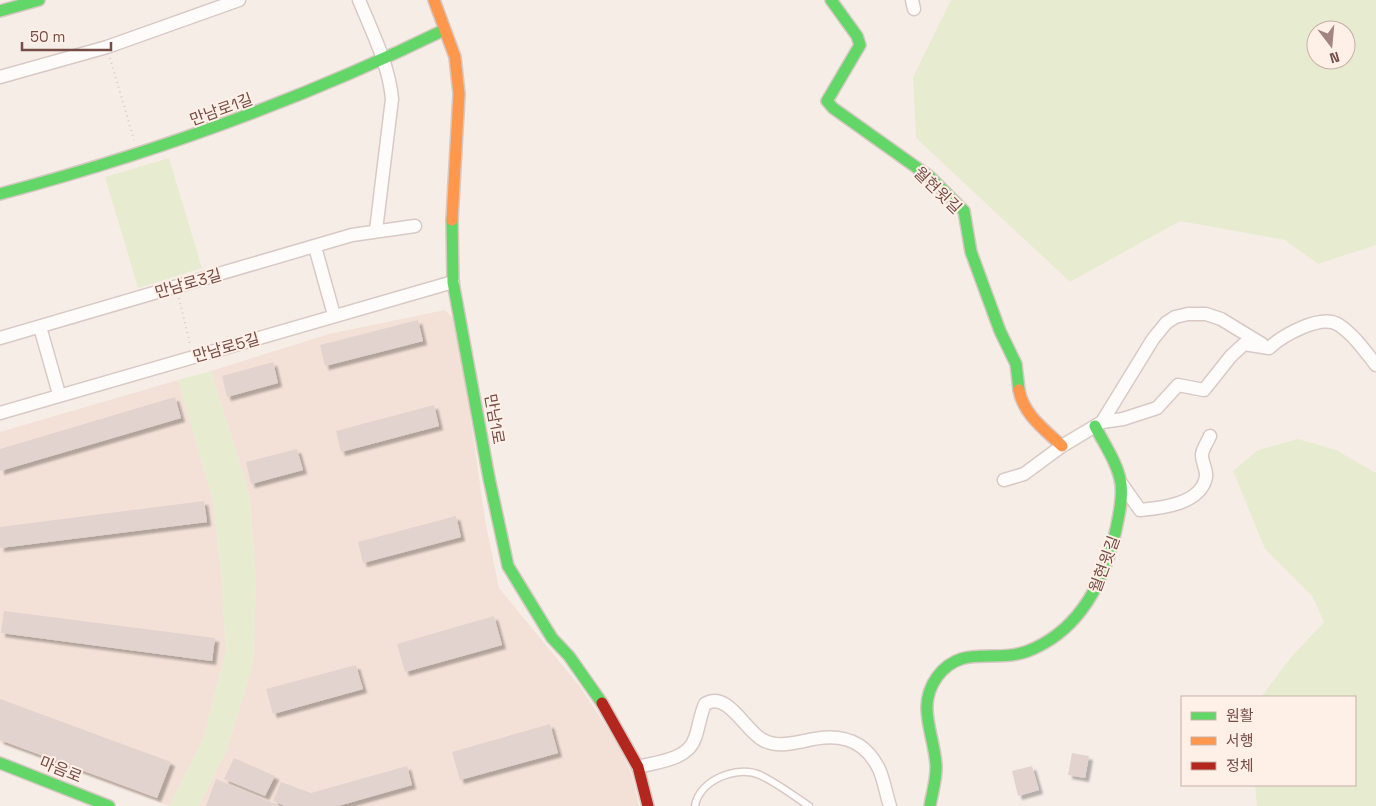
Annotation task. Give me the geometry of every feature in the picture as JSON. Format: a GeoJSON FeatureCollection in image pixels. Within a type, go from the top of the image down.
{"type":"FeatureCollection","features":[{"type":"Feature","properties":{"kind":"street"},"geometry":{"type":"LineString","coordinates":[[0,11],[39,0]]}},
{"type":"Feature","properties":{"kind":"street"},"geometry":{"type":"LineString","coordinates":[[0,78],[107,47],[239,0]]}},
{"type":"Feature","properties":{"kind":"street"},"geometry":{"type":"LineString","coordinates":[[359,0],[383,61],[391,87],[392,100],[376,230]]}},
{"type":"Feature","properties":{"kind":"street","name":"만남1로"},"geometry":{"type":"LineString","coordinates":[[434,0],[455,57],[459,94],[451,233],[453,282],[489,478],[508,566],[552,638],[569,656],[608,712],[638,767],[648,806]]}},
{"type":"Feature","properties":{"kind":"street","name":"월현윗길"},"geometry":{"type":"LineString","coordinates":[[831,0],[857,36],[860,45],[857,54],[829,92],[827,101],[833,108],[930,177],[964,211],[971,252],[1000,331],[1016,364],[1022,401],[1035,420],[1062,446]]}},
{"type":"Feature","properties":{"kind":"street","name":"만남로1길"},"geometry":{"type":"LineString","coordinates":[[0,194],[62,179],[138,155],[275,106],[383,61],[444,30]]}},
{"type":"Feature","properties":{"kind":"street","name":"만남로3길"},"geometry":{"type":"LineString","coordinates":[[0,338],[376,230],[415,226]]}},
{"type":"Feature","properties":{"kind":"street"},"geometry":{"type":"LineString","coordinates":[[315,247],[334,315]]}},
{"type":"Feature","properties":{"kind":"street","name":"만남로5길"},"geometry":{"type":"LineString","coordinates":[[0,413],[59,394],[453,282]]}},
{"type":"Feature","properties":{"kind":"street"},"geometry":{"type":"LineString","coordinates":[[1099,424],[1153,339],[1166,323],[1175,317],[1188,314],[1206,314],[1221,319],[1269,348]]}},
{"type":"Feature","properties":{"kind":"street"},"geometry":{"type":"LineString","coordinates":[[1004,480],[1024,474],[1062,446],[1099,424],[1157,408],[1178,386],[1204,390],[1231,356],[1244,344],[1269,348],[1282,337],[1297,329],[1322,322],[1338,324],[1361,346],[1376,365]]}},
{"type":"Feature","properties":{"kind":"street"},"geometry":{"type":"LineString","coordinates":[[40,327],[59,394]]}},
{"type":"Feature","properties":{"kind":"street","name":"월현윗길"},"geometry":{"type":"LineString","coordinates":[[1099,424],[1121,483],[1140,510],[1173,506],[1197,492],[1206,476],[1202,454],[1210,436]]}},
{"type":"Feature","properties":{"kind":"street","name":"월현윗길"},"geometry":{"type":"LineString","coordinates":[[930,806],[936,765],[924,708],[927,693],[936,677],[948,664],[959,657],[974,653],[1005,656],[1033,648],[1054,636],[1073,618],[1091,599],[1114,542],[1119,517],[1121,483]]}},
{"type":"Feature","properties":{"kind":"street"},"geometry":{"type":"LineString","coordinates":[[638,767],[675,758],[686,751],[695,740],[705,704],[710,701],[719,701],[732,710],[762,739],[770,742],[786,744],[826,736],[839,736],[860,747],[868,752],[879,770],[890,806]]}},
{"type":"Feature","properties":{"kind":"street","name":"마음로"},"geometry":{"type":"LineString","coordinates":[[0,763],[109,806]]}},
{"type":"Feature","properties":{"kind":"lane"},"geometry":{"type":"LineString","coordinates":[[695,806],[705,786],[715,779],[741,772],[759,775],[809,806]]}},
{"type":"Feature","properties":{"kind":"path"},"geometry":{"type":"LineString","coordinates":[[107,47],[138,155]]}},
{"type":"Feature","properties":{"kind":"path"},"geometry":{"type":"LineString","coordinates":[[176,286],[193,356]]}},
{"type":"Feature","properties":{"kind":"shaded area"},"geometry":{"type":"Polygon","coordinates":[[[445,310],[457,322],[485,520],[499,588],[581,688],[619,746],[632,775],[639,806],[199,806],[227,749],[253,663],[256,582],[250,497],[211,371],[329,334],[445,310]]]}},
{"type":"Feature","properties":{"kind":"shaded area"},"geometry":{"type":"Polygon","coordinates":[[[178,380],[213,500],[220,562],[226,650],[203,740],[169,806],[0,743],[0,432],[178,380]]]}},
{"type":"Feature","properties":{"kind":"green space"},"geometry":{"type":"Polygon","coordinates":[[[951,0],[1376,0],[1376,245],[1318,264],[1285,240],[1180,221],[1070,282],[916,138],[913,77],[951,0]]]}},
{"type":"Feature","properties":{"kind":"green space"},"geometry":{"type":"Polygon","coordinates":[[[169,158],[202,268],[138,288],[105,177],[169,158]]]}},
{"type":"Feature","properties":{"kind":"green space"},"geometry":{"type":"Polygon","coordinates":[[[211,371],[250,497],[256,582],[253,663],[227,749],[199,806],[169,806],[203,740],[226,650],[220,562],[213,500],[178,380],[211,371]]]}},
{"type":"Feature","properties":{"kind":"green space"},"geometry":{"type":"Polygon","coordinates":[[[1298,439],[1336,450],[1376,473],[1376,806],[1257,806],[1255,786],[1356,786],[1356,696],[1262,696],[1292,656],[1324,622],[1312,596],[1265,549],[1233,471],[1258,450],[1298,439]]]}},
{"type":"Feature","properties":{"kind":"building"},"geometry":{"type":"Polygon","coordinates":[[[418,320],[423,341],[325,366],[320,345],[418,320]]]}},
{"type":"Feature","properties":{"kind":"building"},"geometry":{"type":"Polygon","coordinates":[[[273,362],[278,383],[227,397],[222,376],[273,362]]]}},
{"type":"Feature","properties":{"kind":"building"},"geometry":{"type":"Polygon","coordinates":[[[175,397],[181,418],[0,471],[0,449],[175,397]]]}},
{"type":"Feature","properties":{"kind":"building"},"geometry":{"type":"Polygon","coordinates":[[[434,405],[439,426],[341,452],[336,431],[434,405]]]}},
{"type":"Feature","properties":{"kind":"building"},"geometry":{"type":"Polygon","coordinates":[[[297,449],[303,470],[251,484],[246,462],[297,449]]]}},
{"type":"Feature","properties":{"kind":"building"},"geometry":{"type":"Polygon","coordinates":[[[204,501],[207,522],[0,548],[0,527],[204,501]]]}},
{"type":"Feature","properties":{"kind":"building"},"geometry":{"type":"Polygon","coordinates":[[[456,516],[461,537],[363,563],[358,542],[456,516]]]}},
{"type":"Feature","properties":{"kind":"building"},"geometry":{"type":"Polygon","coordinates":[[[4,611],[215,638],[212,661],[1,633],[4,611]]]}},
{"type":"Feature","properties":{"kind":"building"},"geometry":{"type":"Polygon","coordinates":[[[494,616],[502,645],[405,672],[397,644],[494,616]]]}},
{"type":"Feature","properties":{"kind":"building"},"geometry":{"type":"Polygon","coordinates":[[[356,665],[363,689],[273,714],[266,689],[356,665]]]}},
{"type":"Feature","properties":{"kind":"building"},"geometry":{"type":"Polygon","coordinates":[[[0,699],[171,762],[157,798],[0,740],[0,699]]]}},
{"type":"Feature","properties":{"kind":"building"},"geometry":{"type":"Polygon","coordinates":[[[550,724],[558,753],[460,780],[452,752],[550,724]]]}},
{"type":"Feature","properties":{"kind":"building"},"geometry":{"type":"Polygon","coordinates":[[[1072,753],[1089,756],[1085,778],[1068,775],[1072,753]]]}},
{"type":"Feature","properties":{"kind":"building"},"geometry":{"type":"Polygon","coordinates":[[[234,758],[275,776],[265,796],[224,779],[234,758]]]}},
{"type":"Feature","properties":{"kind":"building"},"geometry":{"type":"Polygon","coordinates":[[[407,766],[412,785],[338,806],[285,806],[273,801],[281,782],[311,793],[407,766]]]}},
{"type":"Feature","properties":{"kind":"building"},"geometry":{"type":"Polygon","coordinates":[[[1032,766],[1039,790],[1018,796],[1012,771],[1032,766]]]}},
{"type":"Feature","properties":{"kind":"building"},"geometry":{"type":"Polygon","coordinates":[[[216,779],[280,806],[206,806],[216,779]]]}},
{"type":"Feature","properties":{"kind":"traffic: fast"},"geometry":{"type":"LineString","coordinates":[[0,11],[39,0]]}},
{"type":"Feature","properties":{"kind":"traffic: fast"},"geometry":{"type":"LineString","coordinates":[[831,0],[857,36],[860,45],[827,101],[833,108],[930,177],[964,211],[971,252],[1000,331],[1016,364],[1019,390]]}},
{"type":"Feature","properties":{"kind":"traffic: fast"},"geometry":{"type":"LineString","coordinates":[[0,194],[114,161],[226,123],[336,79],[444,30]]}},
{"type":"Feature","properties":{"kind":"traffic: fast"},"geometry":{"type":"LineString","coordinates":[[452,220],[453,282],[489,478],[508,566],[552,638],[569,656],[602,703]]}},
{"type":"Feature","properties":{"kind":"traffic: fast"},"geometry":{"type":"LineString","coordinates":[[930,806],[936,765],[927,709],[931,688],[937,677],[957,660],[968,657],[1015,654],[1028,651],[1046,642],[1075,618],[1096,588],[1104,571],[1115,534],[1120,510],[1121,491],[1120,477],[1111,455],[1095,426]]}},
{"type":"Feature","properties":{"kind":"traffic: fast"},"geometry":{"type":"LineString","coordinates":[[0,763],[109,806]]}},
{"type":"Feature","properties":{"kind":"traffic: slow"},"geometry":{"type":"LineString","coordinates":[[434,0],[455,57],[459,94],[452,220]]}},
{"type":"Feature","properties":{"kind":"traffic: slow"},"geometry":{"type":"LineString","coordinates":[[1019,390],[1021,399],[1030,414],[1062,446]]}},
{"type":"Feature","properties":{"kind":"traffic: jam"},"geometry":{"type":"LineString","coordinates":[[602,703],[638,767],[648,806]]}}]}
